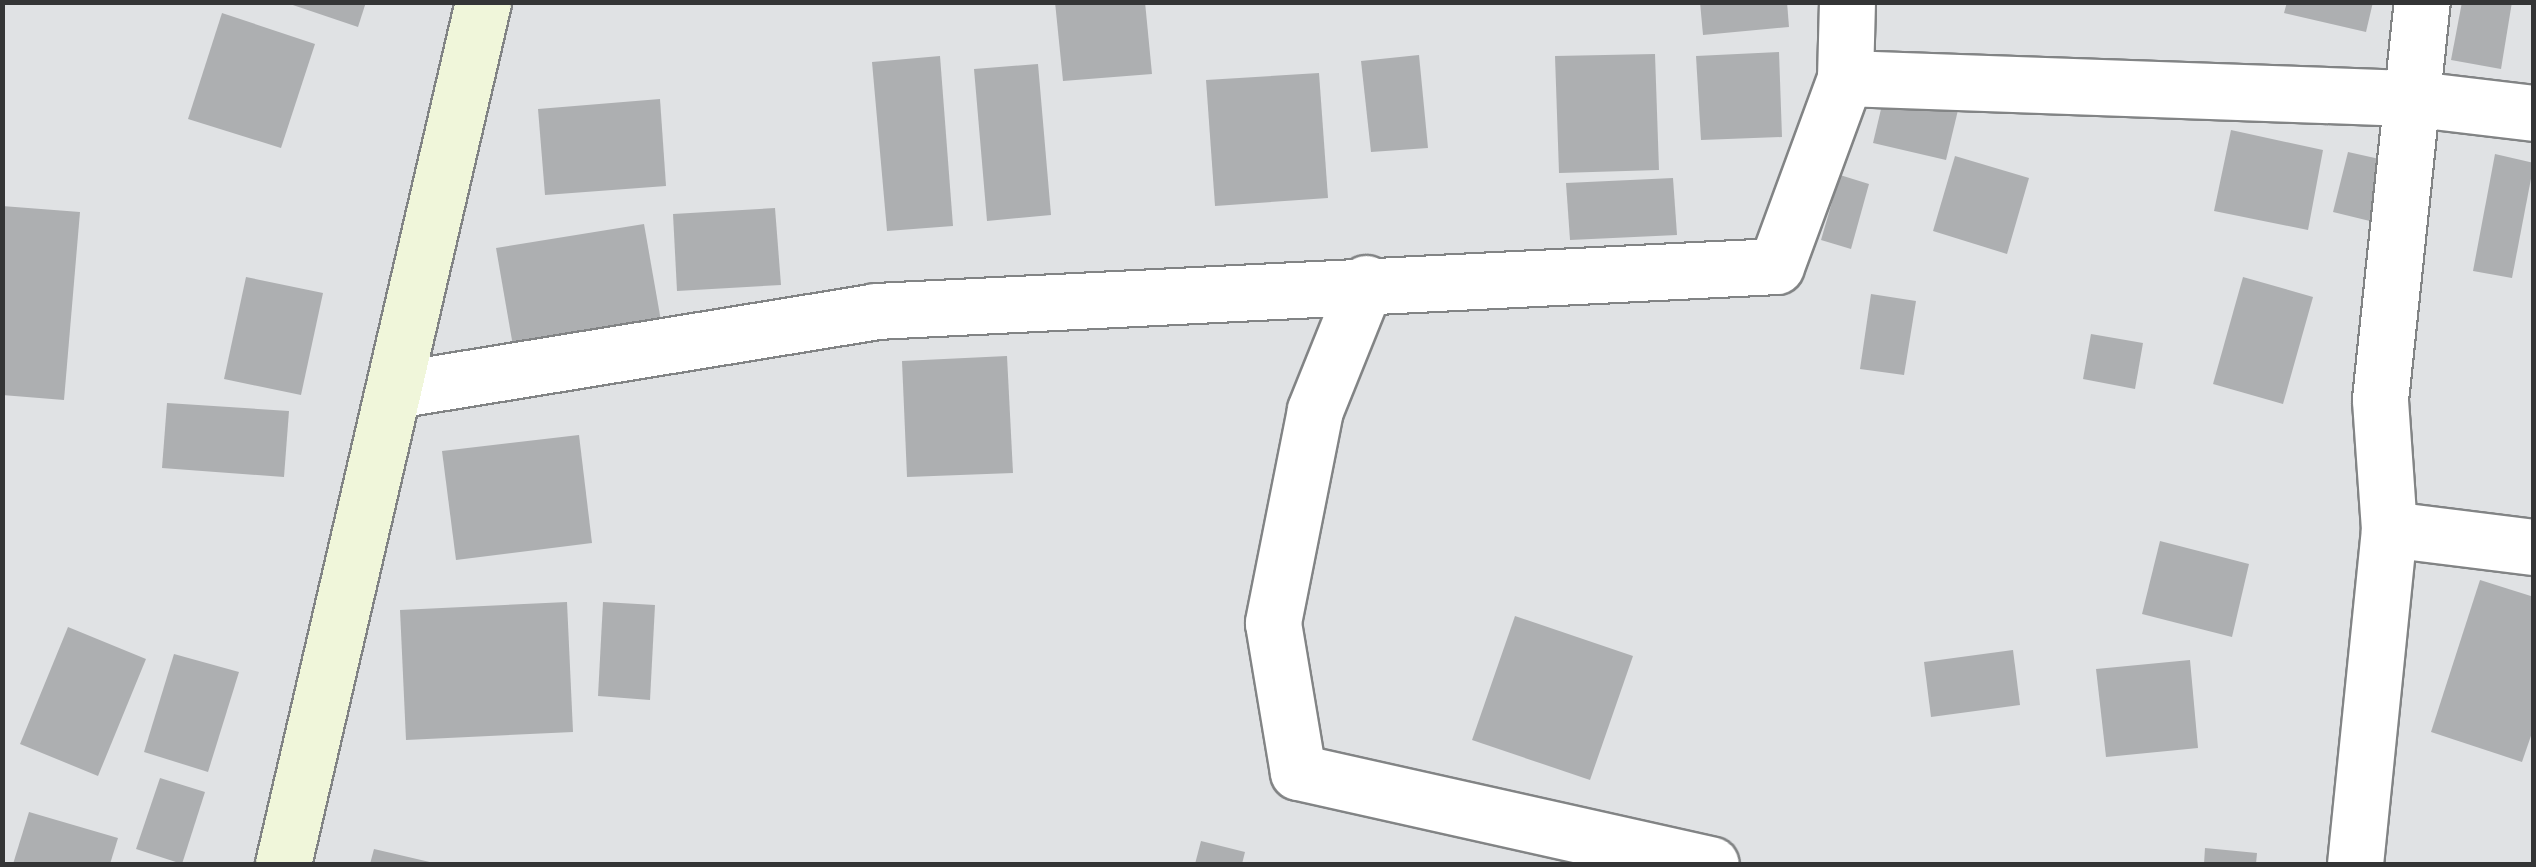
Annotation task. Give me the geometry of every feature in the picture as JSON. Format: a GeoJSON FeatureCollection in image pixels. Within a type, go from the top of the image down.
{"type":"FeatureCollection","features":[{"type":"Feature","properties":{"kind":"street"},"geometry":{"type":"LineString","coordinates":[[283,864],[483,2]]}},
{"type":"Feature","properties":{"kind":"street"},"geometry":{"type":"LineString","coordinates":[[395,390],[876,311],[1366,283],[1776,266],[1845,78],[1847,2]]}},
{"type":"Feature","properties":{"kind":"street"},"geometry":{"type":"LineString","coordinates":[[2355,864],[2389,529],[2380,399],[2408,98],[2422,2]]}},
{"type":"Feature","properties":{"kind":"street"},"geometry":{"type":"LineString","coordinates":[[1845,78],[2408,98],[2534,113]]}},
{"type":"Feature","properties":{"kind":"street"},"geometry":{"type":"LineString","coordinates":[[1366,283],[1314,410],[1273,623],[1298,772],[1711,864]]}},
{"type":"Feature","properties":{"kind":"street"},"geometry":{"type":"LineString","coordinates":[[2389,529],[2534,547]]}},
{"type":"Feature","properties":{"kind":"building"},"geometry":{"type":"Polygon","coordinates":[[[284,2],[366,2],[358,27],[284,2]]]}},
{"type":"Feature","properties":{"kind":"building"},"geometry":{"type":"Polygon","coordinates":[[[1055,2],[1145,2],[1152,74],[1063,81],[1055,2]]]}},
{"type":"Feature","properties":{"kind":"building"},"geometry":{"type":"Polygon","coordinates":[[[1700,2],[1787,2],[1789,27],[1703,35],[1700,2]]]}},
{"type":"Feature","properties":{"kind":"building"},"geometry":{"type":"Polygon","coordinates":[[[2287,2],[2373,2],[2366,32],[2284,13],[2287,2]]]}},
{"type":"Feature","properties":{"kind":"building"},"geometry":{"type":"Polygon","coordinates":[[[2462,2],[2512,2],[2501,69],[2451,60],[2462,2]]]}},
{"type":"Feature","properties":{"kind":"building"},"geometry":{"type":"Polygon","coordinates":[[[222,13],[315,44],[281,148],[188,119],[222,13]]]}},
{"type":"Feature","properties":{"kind":"building"},"geometry":{"type":"Polygon","coordinates":[[[1779,52],[1782,137],[1701,140],[1696,56],[1779,52]]]}},
{"type":"Feature","properties":{"kind":"building"},"geometry":{"type":"Polygon","coordinates":[[[1655,54],[1659,170],[1559,173],[1555,56],[1655,54]]]}},
{"type":"Feature","properties":{"kind":"building"},"geometry":{"type":"Polygon","coordinates":[[[1419,55],[1428,148],[1371,152],[1361,61],[1419,55]]]}},
{"type":"Feature","properties":{"kind":"building"},"geometry":{"type":"Polygon","coordinates":[[[940,56],[953,226],[887,231],[872,62],[940,56]]]}},
{"type":"Feature","properties":{"kind":"building"},"geometry":{"type":"Polygon","coordinates":[[[1038,64],[1051,215],[987,221],[974,69],[1038,64]]]}},
{"type":"Feature","properties":{"kind":"building"},"geometry":{"type":"Polygon","coordinates":[[[1319,73],[1328,198],[1215,206],[1206,80],[1319,73]]]}},
{"type":"Feature","properties":{"kind":"building"},"geometry":{"type":"Polygon","coordinates":[[[1886,88],[1959,106],[1946,160],[1873,143],[1886,88]]]}},
{"type":"Feature","properties":{"kind":"building"},"geometry":{"type":"Polygon","coordinates":[[[660,99],[666,186],[545,195],[538,109],[660,99]]]}},
{"type":"Feature","properties":{"kind":"building"},"geometry":{"type":"Polygon","coordinates":[[[2231,130],[2323,150],[2308,230],[2214,211],[2231,130]]]}},
{"type":"Feature","properties":{"kind":"building"},"geometry":{"type":"Polygon","coordinates":[[[2348,152],[2393,162],[2378,223],[2333,212],[2348,152]]]}},
{"type":"Feature","properties":{"kind":"building"},"geometry":{"type":"Polygon","coordinates":[[[2495,154],[2534,163],[2512,278],[2473,271],[2495,154]]]}},
{"type":"Feature","properties":{"kind":"building"},"geometry":{"type":"Polygon","coordinates":[[[1955,156],[2029,178],[2007,254],[1933,231],[1955,156]]]}},
{"type":"Feature","properties":{"kind":"building"},"geometry":{"type":"Polygon","coordinates":[[[1840,175],[1869,184],[1851,249],[1821,240],[1840,175]]]}},
{"type":"Feature","properties":{"kind":"building"},"geometry":{"type":"Polygon","coordinates":[[[1673,178],[1677,235],[1570,240],[1566,183],[1673,178]]]}},
{"type":"Feature","properties":{"kind":"building"},"geometry":{"type":"Polygon","coordinates":[[[2,206],[80,212],[64,400],[2,395],[2,206]]]}},
{"type":"Feature","properties":{"kind":"building"},"geometry":{"type":"Polygon","coordinates":[[[775,208],[781,285],[677,291],[673,214],[775,208]]]}},
{"type":"Feature","properties":{"kind":"building"},"geometry":{"type":"Polygon","coordinates":[[[644,224],[661,321],[513,346],[496,248],[644,224]]]}},
{"type":"Feature","properties":{"kind":"building"},"geometry":{"type":"Polygon","coordinates":[[[246,277],[323,293],[301,395],[224,379],[246,277]]]}},
{"type":"Feature","properties":{"kind":"building"},"geometry":{"type":"Polygon","coordinates":[[[2243,277],[2313,297],[2283,404],[2213,384],[2243,277]]]}},
{"type":"Feature","properties":{"kind":"building"},"geometry":{"type":"Polygon","coordinates":[[[1871,294],[1916,301],[1904,375],[1860,369],[1871,294]]]}},
{"type":"Feature","properties":{"kind":"building"},"geometry":{"type":"Polygon","coordinates":[[[2091,334],[2143,343],[2135,389],[2083,379],[2091,334]]]}},
{"type":"Feature","properties":{"kind":"building"},"geometry":{"type":"Polygon","coordinates":[[[1007,356],[1013,473],[907,477],[902,361],[1007,356]]]}},
{"type":"Feature","properties":{"kind":"building"},"geometry":{"type":"Polygon","coordinates":[[[167,403],[289,411],[284,477],[162,468],[167,403]]]}},
{"type":"Feature","properties":{"kind":"building"},"geometry":{"type":"Polygon","coordinates":[[[579,435],[592,543],[456,560],[442,451],[579,435]]]}},
{"type":"Feature","properties":{"kind":"building"},"geometry":{"type":"Polygon","coordinates":[[[2160,541],[2249,564],[2232,637],[2142,614],[2160,541]]]}},
{"type":"Feature","properties":{"kind":"building"},"geometry":{"type":"Polygon","coordinates":[[[2480,580],[2534,597],[2534,727],[2522,762],[2431,732],[2480,580]]]}},
{"type":"Feature","properties":{"kind":"building"},"geometry":{"type":"Polygon","coordinates":[[[567,602],[573,732],[406,740],[400,610],[567,602]]]}},
{"type":"Feature","properties":{"kind":"building"},"geometry":{"type":"Polygon","coordinates":[[[603,602],[655,605],[650,700],[598,696],[603,602]]]}},
{"type":"Feature","properties":{"kind":"building"},"geometry":{"type":"Polygon","coordinates":[[[1515,616],[1633,656],[1590,780],[1472,740],[1515,616]]]}},
{"type":"Feature","properties":{"kind":"building"},"geometry":{"type":"Polygon","coordinates":[[[68,627],[146,659],[98,776],[20,744],[68,627]]]}},
{"type":"Feature","properties":{"kind":"building"},"geometry":{"type":"Polygon","coordinates":[[[2013,650],[2020,705],[1931,717],[1924,662],[2013,650]]]}},
{"type":"Feature","properties":{"kind":"building"},"geometry":{"type":"Polygon","coordinates":[[[174,654],[239,672],[208,772],[144,752],[174,654]]]}},
{"type":"Feature","properties":{"kind":"building"},"geometry":{"type":"Polygon","coordinates":[[[2190,660],[2198,748],[2106,757],[2096,669],[2190,660]]]}},
{"type":"Feature","properties":{"kind":"building"},"geometry":{"type":"Polygon","coordinates":[[[160,778],[205,792],[182,864],[136,849],[160,778]]]}},
{"type":"Feature","properties":{"kind":"building"},"geometry":{"type":"Polygon","coordinates":[[[29,812],[118,838],[110,864],[13,864],[29,812]]]}},
{"type":"Feature","properties":{"kind":"building"},"geometry":{"type":"Polygon","coordinates":[[[1201,841],[1245,852],[1242,864],[1195,864],[1201,841]]]}},
{"type":"Feature","properties":{"kind":"building"},"geometry":{"type":"Polygon","coordinates":[[[2205,848],[2257,853],[2256,864],[2204,864],[2205,848]]]}},
{"type":"Feature","properties":{"kind":"building"},"geometry":{"type":"Polygon","coordinates":[[[374,849],[434,863],[434,864],[370,864],[374,849]]]}}]}
